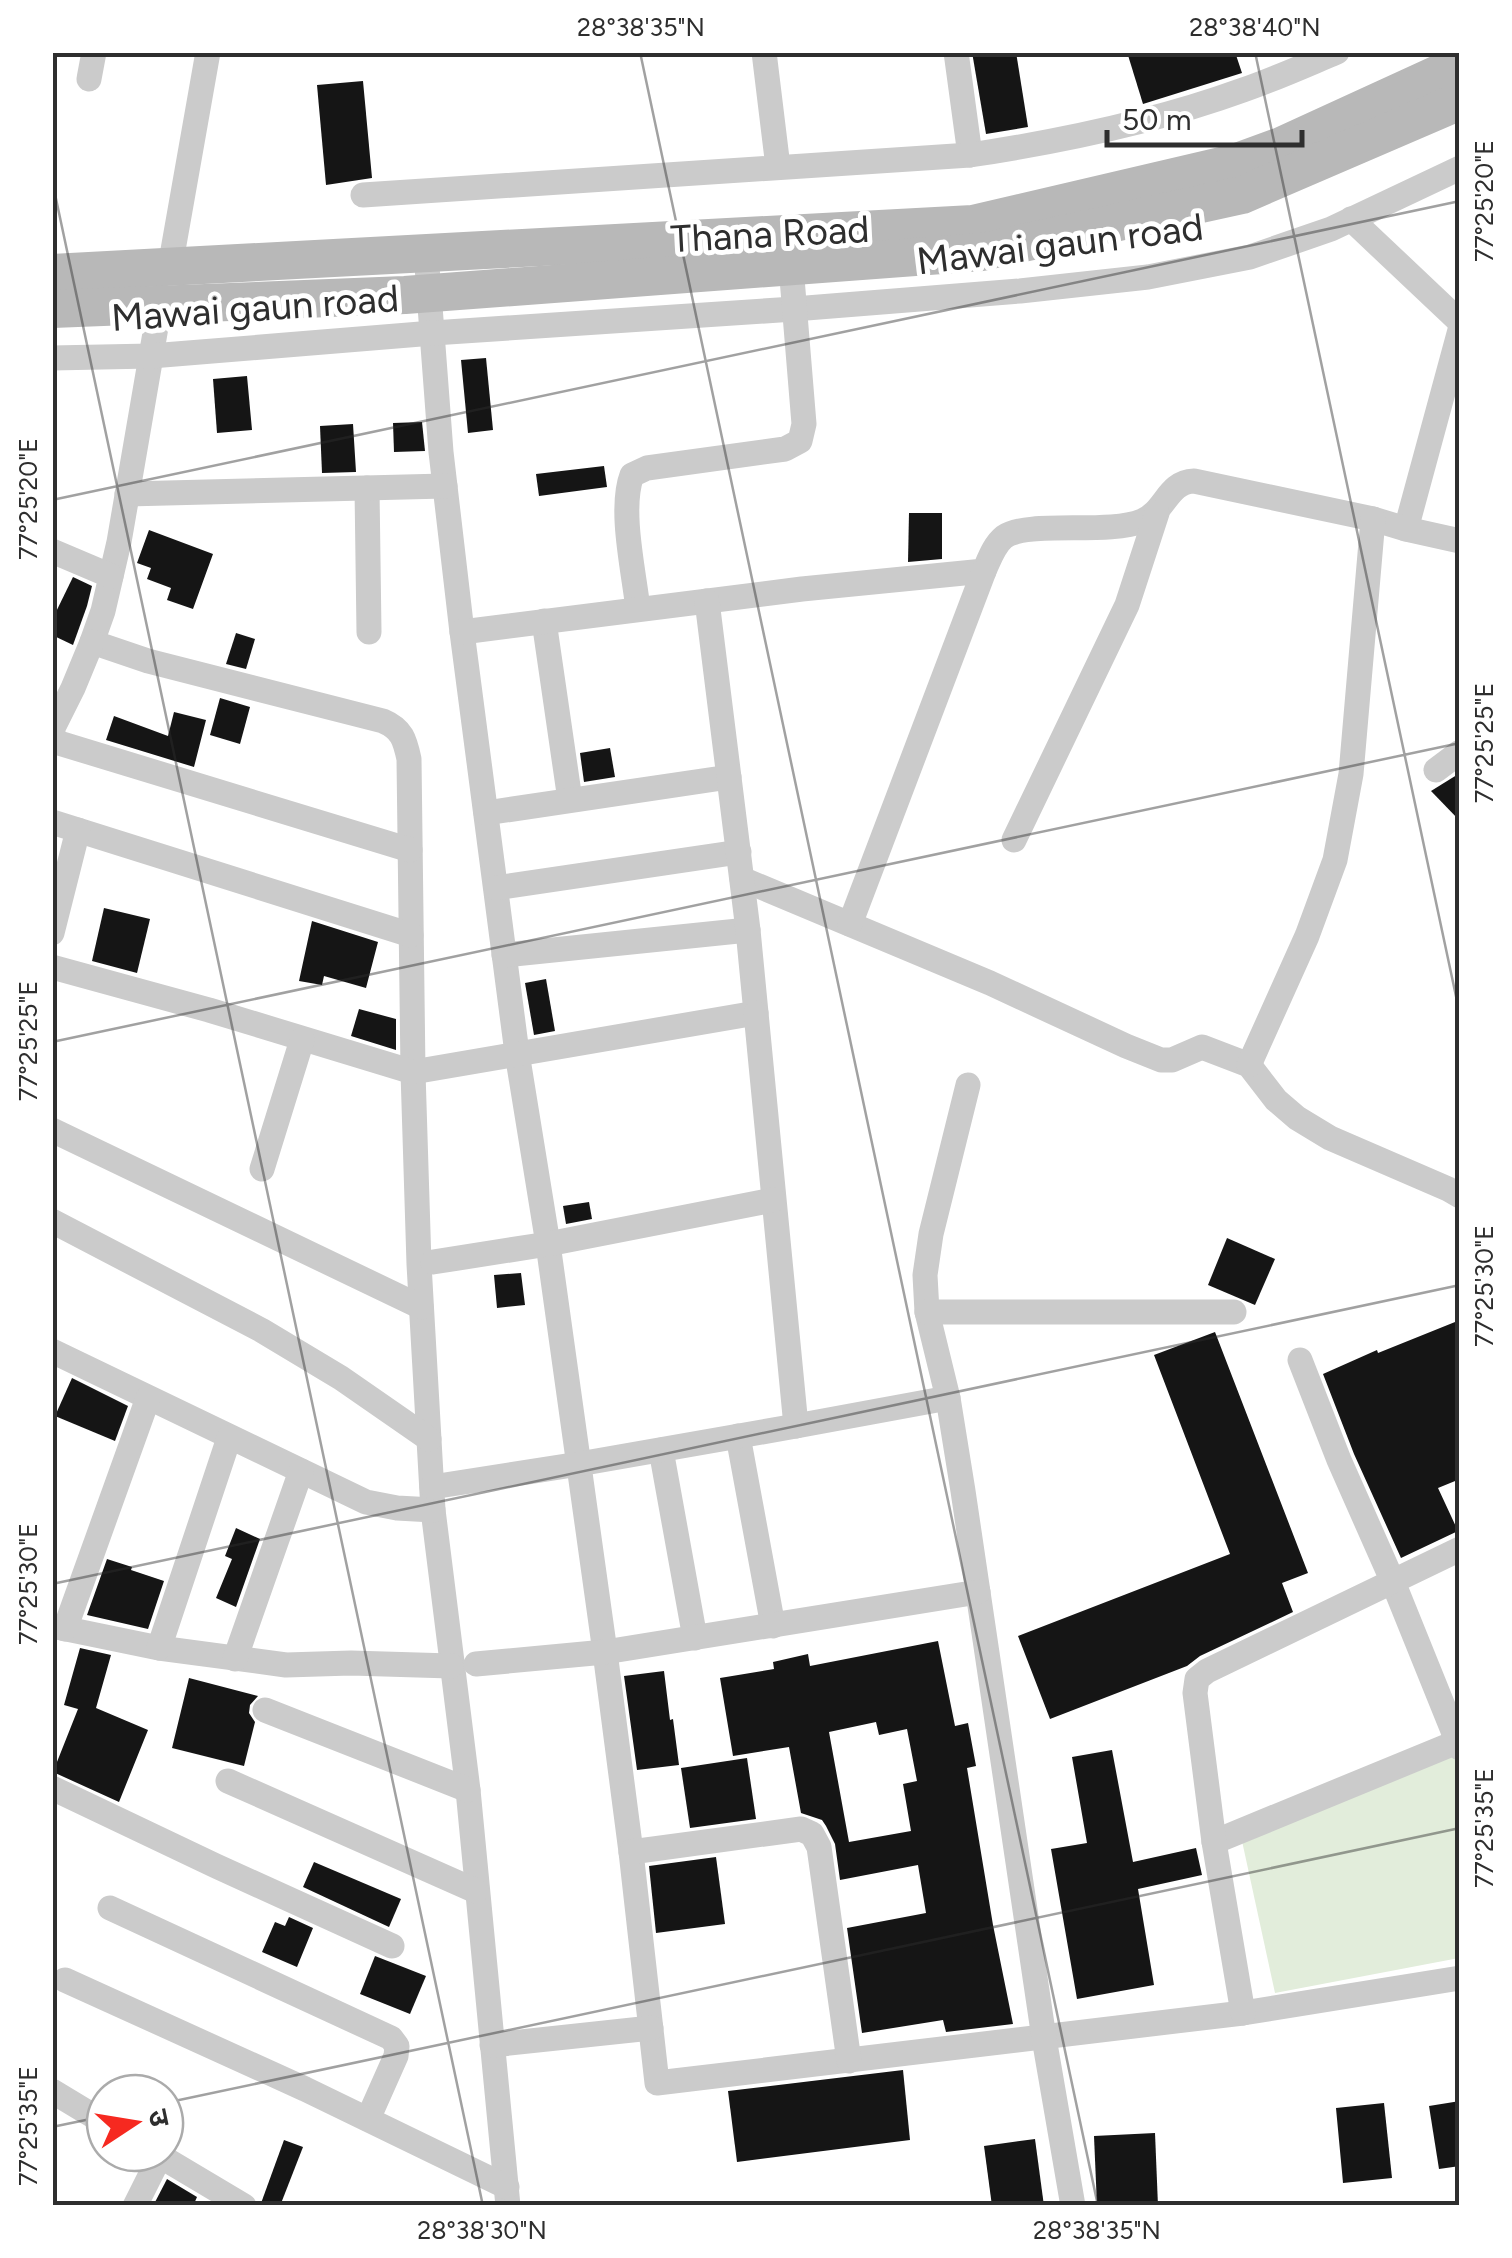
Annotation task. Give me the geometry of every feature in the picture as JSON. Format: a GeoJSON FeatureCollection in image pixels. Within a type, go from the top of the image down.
{"type":"FeatureCollection","features":[{"type":"Feature","properties":{"kind":"street"},"geometry":{"type":"LineString","coordinates":[[89,79],[94,52]]}},
{"type":"Feature","properties":{"kind":"street"},"geometry":{"type":"LineString","coordinates":[[170,267],[208,52]]}},
{"type":"Feature","properties":{"kind":"street"},"geometry":{"type":"LineString","coordinates":[[764,52],[778,167]]}},
{"type":"Feature","properties":{"kind":"street"},"geometry":{"type":"LineString","coordinates":[[956,52],[970,154]]}},
{"type":"Feature","properties":{"kind":"street"},"geometry":{"type":"LineString","coordinates":[[364,195],[970,154],[1050,143],[1150,120],[1242,90],[1337,52]]}},
{"type":"Feature","properties":{"kind":"street","name":"Thana Road"},"geometry":{"type":"LineString","coordinates":[[52,273],[974,224],[1234,163],[1455,90]]}},
{"type":"Feature","properties":{"kind":"street","name":"Thana Road"},"geometry":{"type":"LineString","coordinates":[[52,309],[429,292],[982,252],[1242,195],[1455,90]]}},
{"type":"Feature","properties":{"kind":"street","name":"Mawai gaun road"},"geometry":{"type":"LineString","coordinates":[[52,358],[151,356],[794,309],[1148,277],[1250,257],[1331,230],[1460,168]]}},
{"type":"Feature","properties":{"kind":"street"},"geometry":{"type":"LineString","coordinates":[[1351,219],[1460,326],[1406,529]]}},
{"type":"Feature","properties":{"kind":"street"},"geometry":{"type":"LineString","coordinates":[[426,253],[445,486],[462,632],[517,1052],[548,1244],[632,1852],[657,2083],[1243,2012],[1460,1978]]}},
{"type":"Feature","properties":{"kind":"street"},"geometry":{"type":"LineString","coordinates":[[638,609],[626,510],[632,475],[647,468],[785,449],[800,441],[804,424],[791,266]]}},
{"type":"Feature","properties":{"kind":"street"},"geometry":{"type":"LineString","coordinates":[[160,304],[103,611],[92,642],[63,684],[53,737],[59,744],[410,850]]}},
{"type":"Feature","properties":{"kind":"street"},"geometry":{"type":"LineString","coordinates":[[1014,840],[1127,606],[1157,513],[1176,485],[1194,481],[1460,541]]}},
{"type":"Feature","properties":{"kind":"street"},"geometry":{"type":"LineString","coordinates":[[127,494],[445,486]]}},
{"type":"Feature","properties":{"kind":"street"},"geometry":{"type":"LineString","coordinates":[[368,488],[368,632]]}},
{"type":"Feature","properties":{"kind":"street"},"geometry":{"type":"LineString","coordinates":[[850,924],[994,548],[1004,536],[1022,531],[1117,527],[1157,513]]}},
{"type":"Feature","properties":{"kind":"street"},"geometry":{"type":"LineString","coordinates":[[1248,1064],[1307,936],[1335,860],[1350,774],[1373,519]]}},
{"type":"Feature","properties":{"kind":"street"},"geometry":{"type":"LineString","coordinates":[[52,551],[111,576]]}},
{"type":"Feature","properties":{"kind":"street"},"geometry":{"type":"LineString","coordinates":[[462,632],[984,570]]}},
{"type":"Feature","properties":{"kind":"street"},"geometry":{"type":"LineString","coordinates":[[707,600],[748,930],[796,1426]]}},
{"type":"Feature","properties":{"kind":"street"},"geometry":{"type":"LineString","coordinates":[[544,621],[570,800]]}},
{"type":"Feature","properties":{"kind":"street"},"geometry":{"type":"LineString","coordinates":[[92,642],[383,721],[404,737],[409,759],[413,1072],[432,1498],[464,1665],[476,1892],[507,2196]]}},
{"type":"Feature","properties":{"kind":"street"},"geometry":{"type":"LineString","coordinates":[[1436,770],[1460,752]]}},
{"type":"Feature","properties":{"kind":"street"},"geometry":{"type":"LineString","coordinates":[[486,813],[729,778]]}},
{"type":"Feature","properties":{"kind":"street"},"geometry":{"type":"LineString","coordinates":[[52,822],[411,935]]}},
{"type":"Feature","properties":{"kind":"street"},"geometry":{"type":"LineString","coordinates":[[52,933],[78,830]]}},
{"type":"Feature","properties":{"kind":"street"},"geometry":{"type":"LineString","coordinates":[[496,888],[738,852]]}},
{"type":"Feature","properties":{"kind":"street"},"geometry":{"type":"LineString","coordinates":[[742,879],[1161,1060],[1172,1060],[1202,1047],[1248,1064],[1276,1100],[1297,1118],[1330,1138],[1460,1196]]}},
{"type":"Feature","properties":{"kind":"street"},"geometry":{"type":"LineString","coordinates":[[504,955],[748,930]]}},
{"type":"Feature","properties":{"kind":"street"},"geometry":{"type":"LineString","coordinates":[[52,967],[413,1072],[756,1013]]}},
{"type":"Feature","properties":{"kind":"street"},"geometry":{"type":"LineString","coordinates":[[262,1169],[302,1040]]}},
{"type":"Feature","properties":{"kind":"street"},"geometry":{"type":"LineString","coordinates":[[968,1085],[932,1234],[925,1276],[927,1312],[948,1398],[1073,2206]]}},
{"type":"Feature","properties":{"kind":"street"},"geometry":{"type":"LineString","coordinates":[[52,1130],[422,1307]]}},
{"type":"Feature","properties":{"kind":"street"},"geometry":{"type":"LineString","coordinates":[[432,1262],[548,1244],[773,1200]]}},
{"type":"Feature","properties":{"kind":"street"},"geometry":{"type":"LineString","coordinates":[[52,1222],[261,1330],[341,1378],[429,1440]]}},
{"type":"Feature","properties":{"kind":"street"},"geometry":{"type":"LineString","coordinates":[[927,1312],[1234,1312]]}},
{"type":"Feature","properties":{"kind":"street"},"geometry":{"type":"LineString","coordinates":[[52,1351],[366,1502],[396,1508],[579,1464],[948,1398]]}},
{"type":"Feature","properties":{"kind":"street"},"geometry":{"type":"LineString","coordinates":[[1214,1842],[1458,1745],[1300,1360]]}},
{"type":"Feature","properties":{"kind":"street"},"geometry":{"type":"LineString","coordinates":[[148,1398],[59,1627],[159,1648],[286,1665],[464,1665],[605,1652],[978,1592]]}},
{"type":"Feature","properties":{"kind":"street"},"geometry":{"type":"LineString","coordinates":[[738,1436],[773,1626]]}},
{"type":"Feature","properties":{"kind":"street"},"geometry":{"type":"LineString","coordinates":[[159,1648],[229,1438]]}},
{"type":"Feature","properties":{"kind":"street"},"geometry":{"type":"LineString","coordinates":[[661,1450],[694,1638]]}},
{"type":"Feature","properties":{"kind":"street"},"geometry":{"type":"LineString","coordinates":[[235,1659],[301,1471]]}},
{"type":"Feature","properties":{"kind":"street"},"geometry":{"type":"LineString","coordinates":[[1243,2012],[1214,1842],[1194,1694],[1197,1679],[1460,1548]]}},
{"type":"Feature","properties":{"kind":"street"},"geometry":{"type":"LineString","coordinates":[[264,1710],[468,1790]]}},
{"type":"Feature","properties":{"kind":"street"},"geometry":{"type":"LineString","coordinates":[[228,1781],[476,1892]]}},
{"type":"Feature","properties":{"kind":"street"},"geometry":{"type":"LineString","coordinates":[[52,1788],[392,1946]]}},
{"type":"Feature","properties":{"kind":"street"},"geometry":{"type":"LineString","coordinates":[[632,1852],[801,1829],[812,1834],[819,1847],[848,2061]]}},
{"type":"Feature","properties":{"kind":"street"},"geometry":{"type":"LineString","coordinates":[[110,1908],[391,2038],[396,2056],[368,2119]]}},
{"type":"Feature","properties":{"kind":"street"},"geometry":{"type":"LineString","coordinates":[[65,1980],[368,2119],[507,2196]]}},
{"type":"Feature","properties":{"kind":"street"},"geometry":{"type":"LineString","coordinates":[[492,2046],[651,2028]]}},
{"type":"Feature","properties":{"kind":"street"},"geometry":{"type":"LineString","coordinates":[[52,2092],[85,2111]]}},
{"type":"Feature","properties":{"kind":"street"},"geometry":{"type":"LineString","coordinates":[[185,2170],[244,2206]]}},
{"type":"Feature","properties":{"kind":"street"},"geometry":{"type":"LineString","coordinates":[[135,2206],[150,2173]]}},
{"type":"Feature","properties":{"kind":"green space"},"geometry":{"type":"Polygon","coordinates":[[[1454,1751],[1460,1765],[1459,1958],[1275,1993],[1242,1841],[1454,1751]]]}},
{"type":"Feature","properties":{"kind":"building"},"geometry":{"type":"Polygon","coordinates":[[[972,52],[1016,52],[1028,127],[986,134],[972,52]]]}},
{"type":"Feature","properties":{"kind":"building"},"geometry":{"type":"Polygon","coordinates":[[[1127,52],[1235,52],[1242,73],[1143,104],[1127,52]]]}},
{"type":"Feature","properties":{"kind":"building"},"geometry":{"type":"Polygon","coordinates":[[[363,81],[372,178],[326,185],[317,85],[363,81]]]}},
{"type":"Feature","properties":{"kind":"building"},"geometry":{"type":"Polygon","coordinates":[[[486,358],[493,430],[468,433],[461,360],[486,358]]]}},
{"type":"Feature","properties":{"kind":"building"},"geometry":{"type":"Polygon","coordinates":[[[247,376],[252,430],[217,433],[213,379],[247,376]]]}},
{"type":"Feature","properties":{"kind":"building"},"geometry":{"type":"Polygon","coordinates":[[[422,422],[425,451],[394,452],[393,423],[422,422]]]}},
{"type":"Feature","properties":{"kind":"building"},"geometry":{"type":"Polygon","coordinates":[[[353,424],[356,472],[322,473],[320,426],[353,424]]]}},
{"type":"Feature","properties":{"kind":"building"},"geometry":{"type":"Polygon","coordinates":[[[604,466],[607,487],[539,496],[536,474],[604,466]]]}},
{"type":"Feature","properties":{"kind":"building"},"geometry":{"type":"Polygon","coordinates":[[[909,513],[942,513],[942,559],[908,562],[909,513]]]}},
{"type":"Feature","properties":{"kind":"building"},"geometry":{"type":"Polygon","coordinates":[[[149,530],[213,554],[193,609],[167,600],[171,588],[147,579],[151,568],[137,563],[149,530]]]}},
{"type":"Feature","properties":{"kind":"building"},"geometry":{"type":"Polygon","coordinates":[[[73,577],[92,586],[73,645],[52,635],[52,620],[73,577]]]}},
{"type":"Feature","properties":{"kind":"building"},"geometry":{"type":"Polygon","coordinates":[[[236,633],[255,639],[246,669],[226,664],[236,633]]]}},
{"type":"Feature","properties":{"kind":"building"},"geometry":{"type":"Polygon","coordinates":[[[220,698],[250,707],[240,744],[210,735],[220,698]]]}},
{"type":"Feature","properties":{"kind":"building"},"geometry":{"type":"Polygon","coordinates":[[[174,712],[206,720],[194,767],[106,740],[114,716],[168,736],[174,712]]]}},
{"type":"Feature","properties":{"kind":"building"},"geometry":{"type":"Polygon","coordinates":[[[610,748],[615,777],[584,782],[580,753],[610,748]]]}},
{"type":"Feature","properties":{"kind":"building"},"geometry":{"type":"Polygon","coordinates":[[[1460,773],[1460,821],[1431,791],[1460,773]]]}},
{"type":"Feature","properties":{"kind":"building"},"geometry":{"type":"Polygon","coordinates":[[[104,908],[150,919],[137,973],[92,961],[104,908]]]}},
{"type":"Feature","properties":{"kind":"building"},"geometry":{"type":"Polygon","coordinates":[[[312,921],[378,942],[366,988],[324,976],[322,985],[299,981],[312,921]]]}},
{"type":"Feature","properties":{"kind":"building"},"geometry":{"type":"Polygon","coordinates":[[[546,979],[555,1031],[534,1035],[525,983],[546,979]]]}},
{"type":"Feature","properties":{"kind":"building"},"geometry":{"type":"Polygon","coordinates":[[[359,1009],[396,1019],[396,1050],[351,1036],[359,1009]]]}},
{"type":"Feature","properties":{"kind":"building"},"geometry":{"type":"Polygon","coordinates":[[[589,1202],[592,1219],[566,1224],[563,1206],[589,1202]]]}},
{"type":"Feature","properties":{"kind":"building"},"geometry":{"type":"Polygon","coordinates":[[[1227,1238],[1275,1259],[1255,1305],[1208,1285],[1227,1238]]]}},
{"type":"Feature","properties":{"kind":"building"},"geometry":{"type":"Polygon","coordinates":[[[521,1273],[525,1305],[497,1308],[494,1275],[521,1273]]]}},
{"type":"Feature","properties":{"kind":"building"},"geometry":{"type":"Polygon","coordinates":[[[1460,1320],[1460,1479],[1438,1488],[1458,1531],[1401,1558],[1323,1374],[1460,1320]]]}},
{"type":"Feature","properties":{"kind":"building"},"geometry":{"type":"Polygon","coordinates":[[[1215,1332],[1308,1573],[1282,1583],[1293,1612],[1200,1656],[1187,1666],[1050,1719],[1018,1636],[1230,1554],[1154,1355],[1215,1332]]]}},
{"type":"Feature","properties":{"kind":"building"},"geometry":{"type":"Polygon","coordinates":[[[72,1378],[128,1406],[115,1441],[55,1416],[72,1378]]]}},
{"type":"Feature","properties":{"kind":"building"},"geometry":{"type":"Polygon","coordinates":[[[236,1528],[260,1539],[236,1607],[216,1598],[232,1559],[225,1556],[236,1528]]]}},
{"type":"Feature","properties":{"kind":"building"},"geometry":{"type":"Polygon","coordinates":[[[107,1559],[164,1581],[148,1629],[87,1615],[107,1559]]]}},
{"type":"Feature","properties":{"kind":"building"},"geometry":{"type":"Polygon","coordinates":[[[938,1641],[955,1726],[968,1723],[976,1766],[967,1768],[1013,2024],[946,2032],[943,2020],[862,2033],[847,1928],[926,1913],[918,1865],[840,1880],[835,1844],[826,1826],[822,1820],[801,1813],[789,1747],[733,1756],[720,1678],[774,1669],[773,1662],[808,1654],[810,1666],[938,1641]],[[876,1722],[829,1732],[849,1842],[911,1831],[903,1784],[917,1781],[907,1729],[879,1735],[876,1722]]]}},
{"type":"Feature","properties":{"kind":"building"},"geometry":{"type":"Polygon","coordinates":[[[80,1648],[111,1655],[96,1708],[148,1730],[119,1802],[53,1772],[78,1709],[64,1705],[80,1648]]]}},
{"type":"Feature","properties":{"kind":"building"},"geometry":{"type":"Polygon","coordinates":[[[664,1671],[679,1765],[637,1770],[624,1676],[664,1671]]]}},
{"type":"Feature","properties":{"kind":"building"},"geometry":{"type":"Polygon","coordinates":[[[189,1678],[258,1696],[250,1705],[249,1713],[255,1722],[244,1766],[172,1748],[189,1678]]]}},
{"type":"Feature","properties":{"kind":"building"},"geometry":{"type":"Polygon","coordinates":[[[1112,1750],[1133,1862],[1196,1848],[1202,1875],[1138,1889],[1154,1985],[1077,1999],[1051,1849],[1087,1843],[1072,1757],[1112,1750]]]}},
{"type":"Feature","properties":{"kind":"building"},"geometry":{"type":"Polygon","coordinates":[[[747,1758],[756,1819],[690,1828],[681,1768],[747,1758]]]}},
{"type":"Feature","properties":{"kind":"building"},"geometry":{"type":"Polygon","coordinates":[[[716,1857],[725,1924],[656,1933],[649,1866],[716,1857]]]}},
{"type":"Feature","properties":{"kind":"building"},"geometry":{"type":"Polygon","coordinates":[[[314,1862],[401,1899],[389,1927],[303,1887],[314,1862]]]}},
{"type":"Feature","properties":{"kind":"building"},"geometry":{"type":"Polygon","coordinates":[[[289,1917],[313,1928],[297,1967],[262,1952],[275,1922],[285,1926],[289,1917]]]}},
{"type":"Feature","properties":{"kind":"building"},"geometry":{"type":"Polygon","coordinates":[[[375,1956],[426,1976],[410,2014],[360,1994],[375,1956]]]}},
{"type":"Feature","properties":{"kind":"building"},"geometry":{"type":"Polygon","coordinates":[[[903,2070],[910,2140],[737,2162],[728,2091],[903,2070]]]}},
{"type":"Feature","properties":{"kind":"building"},"geometry":{"type":"Polygon","coordinates":[[[1460,2101],[1460,2166],[1439,2169],[1429,2106],[1460,2101]]]}},
{"type":"Feature","properties":{"kind":"building"},"geometry":{"type":"Polygon","coordinates":[[[1384,2103],[1392,2178],[1343,2183],[1336,2108],[1384,2103]]]}},
{"type":"Feature","properties":{"kind":"building"},"geometry":{"type":"Polygon","coordinates":[[[1155,2133],[1158,2206],[1097,2206],[1094,2136],[1155,2133]]]}},
{"type":"Feature","properties":{"kind":"building"},"geometry":{"type":"Polygon","coordinates":[[[1035,2139],[1044,2206],[992,2206],[984,2146],[1035,2139]]]}},
{"type":"Feature","properties":{"kind":"building"},"geometry":{"type":"Polygon","coordinates":[[[284,2140],[303,2147],[280,2206],[260,2206],[284,2140]]]}},
{"type":"Feature","properties":{"kind":"building"},"geometry":{"type":"Polygon","coordinates":[[[167,2179],[197,2197],[193,2206],[153,2206],[167,2179]]]}}]}
